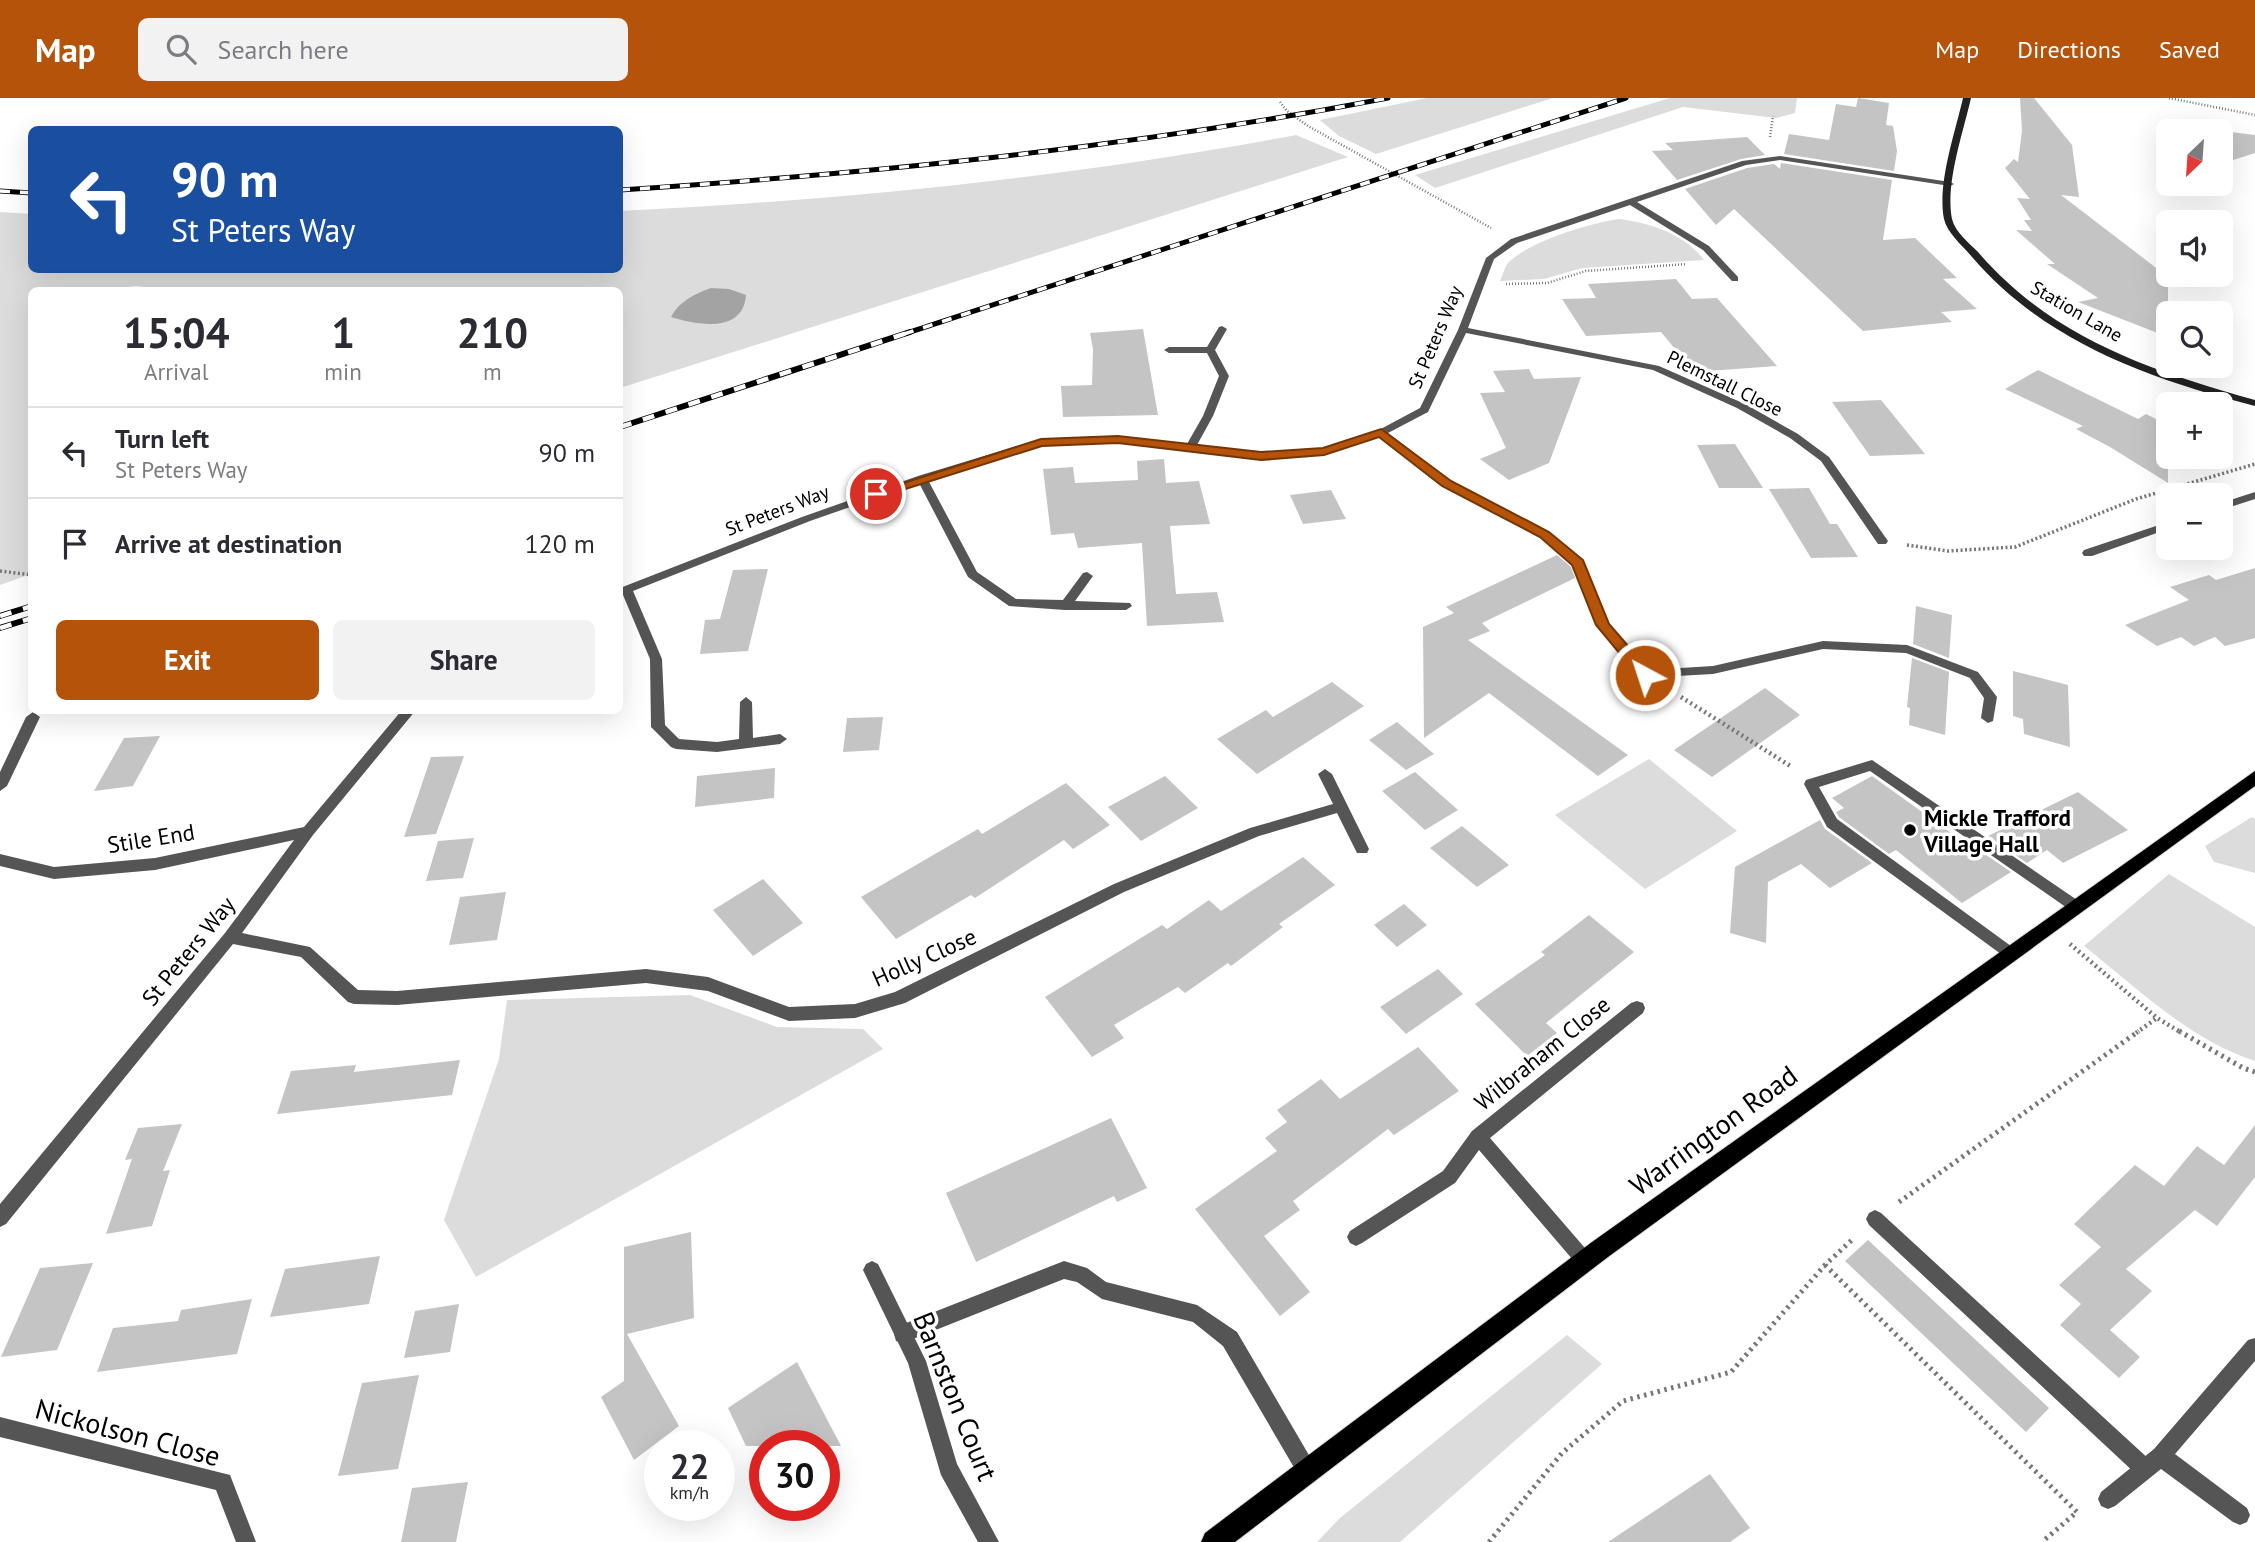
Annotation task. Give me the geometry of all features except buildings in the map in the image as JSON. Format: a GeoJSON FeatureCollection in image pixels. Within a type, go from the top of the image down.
{"type":"FeatureCollection","features":[{"type":"Feature","properties":{"kind":"main road","name":"Warrington Road"},"geometry":{"type":"LineString","coordinates":[[1214,1542],[1306,1469],[1585,1261],[2255,777]]}},
{"type":"Feature","properties":{"kind":"street","name":"Station Lane"},"geometry":{"type":"LineString","coordinates":[[1967,98],[1950,184],[1948,220],[1975,257],[2005,287],[2044,317],[2093,345],[2210,391],[2255,403]]}},
{"type":"Feature","properties":{"kind":"street","name":"St Peters Way"},"geometry":{"type":"LineString","coordinates":[[623,591],[806,519],[922,478],[1041,442],[1118,439],[1261,456],[1324,451],[1381,433],[1423,410],[1463,330],[1478,284],[1490,258],[1514,241],[1745,163],[1767,159],[1818,163],[1950,184]]}},
{"type":"Feature","properties":{"kind":"street"},"geometry":{"type":"LineString","coordinates":[[1630,201],[1706,248],[1735,279]]}},
{"type":"Feature","properties":{"kind":"street"},"geometry":{"type":"LineString","coordinates":[[1210,350],[1222,329]]}},
{"type":"Feature","properties":{"kind":"street","name":"Plemstall Close"},"geometry":{"type":"LineString","coordinates":[[1463,330],[1656,368],[1741,406],[1794,436],[1825,458],[1882,541]]}},
{"type":"Feature","properties":{"kind":"street"},"geometry":{"type":"LineString","coordinates":[[1169,350],[1210,350]]}},
{"type":"Feature","properties":{"kind":"street"},"geometry":{"type":"LineString","coordinates":[[1190,449],[1208,416],[1224,376],[1210,350]]}},
{"type":"Feature","properties":{"kind":"street"},"geometry":{"type":"LineString","coordinates":[[1381,433],[1447,484],[1545,534],[1578,563],[1603,625],[1645,675],[1713,670],[1823,645],[1907,649],[1973,675],[1991,697],[1988,718]]}},
{"type":"Feature","properties":{"kind":"street"},"geometry":{"type":"LineString","coordinates":[[922,478],[972,574],[1013,603],[1126,606]]}},
{"type":"Feature","properties":{"kind":"street"},"geometry":{"type":"LineString","coordinates":[[2233,503],[2255,495]]}},
{"type":"Feature","properties":{"kind":"street"},"geometry":{"type":"LineString","coordinates":[[2088,553],[2156,529]]}},
{"type":"Feature","properties":{"kind":"street"},"geometry":{"type":"LineString","coordinates":[[1065,606],[1087,576]]}},
{"type":"Feature","properties":{"kind":"street"},"geometry":{"type":"LineString","coordinates":[[623,591],[656,659],[658,727],[676,744],[717,747],[780,739]]}},
{"type":"Feature","properties":{"kind":"street"},"geometry":{"type":"LineString","coordinates":[[746,702],[746,743]]}},
{"type":"Feature","properties":{"kind":"street","name":"St Peters Way"},"geometry":{"type":"LineString","coordinates":[[0,1218],[230,937],[308,831],[407,714]]}},
{"type":"Feature","properties":{"kind":"street"},"geometry":{"type":"LineString","coordinates":[[0,786],[33,717]]}},
{"type":"Feature","properties":{"kind":"street"},"geometry":{"type":"LineString","coordinates":[[2010,953],[1832,823],[1811,784],[1871,765],[2074,906]]}},
{"type":"Feature","properties":{"kind":"street"},"geometry":{"type":"LineString","coordinates":[[1325,774],[1362,849]]}},
{"type":"Feature","properties":{"kind":"street","name":"Holly Close"},"geometry":{"type":"LineString","coordinates":[[230,937],[305,951],[354,997],[397,998],[646,976],[708,984],[789,1014],[855,1011],[899,998],[1144,878],[1255,832],[1342,807]]}},
{"type":"Feature","properties":{"kind":"street","name":"Stile End"},"geometry":{"type":"LineString","coordinates":[[0,860],[54,873],[155,864],[308,831]]}},
{"type":"Feature","properties":{"kind":"street","name":"Wilbraham Close"},"geometry":{"type":"LineString","coordinates":[[1356,1237],[1449,1177],[1478,1137],[1637,1007]]}},
{"type":"Feature","properties":{"kind":"street","name":"Wilbraham Close"},"geometry":{"type":"LineString","coordinates":[[1478,1137],[1585,1261]]}},
{"type":"Feature","properties":{"kind":"street"},"geometry":{"type":"LineString","coordinates":[[1875,1219],[2144,1468]]}},
{"type":"Feature","properties":{"kind":"street","name":"Barnston Court"},"geometry":{"type":"LineString","coordinates":[[872,1270],[917,1361],[948,1468],[989,1542]]}},
{"type":"Feature","properties":{"kind":"street"},"geometry":{"type":"LineString","coordinates":[[903,1334],[1064,1270],[1081,1275],[1102,1290],[1197,1314],[1230,1339],[1306,1469]]}},
{"type":"Feature","properties":{"kind":"street"},"geometry":{"type":"LineString","coordinates":[[2108,1499],[2161,1456],[2255,1347]]}},
{"type":"Feature","properties":{"kind":"street","name":"Nickolson Close"},"geometry":{"type":"LineString","coordinates":[[0,1427],[223,1482],[246,1542]]}},
{"type":"Feature","properties":{"kind":"street"},"geometry":{"type":"LineString","coordinates":[[2161,1456],[2240,1515]]}},
{"type":"Feature","properties":{"kind":"path"},"geometry":{"type":"LineString","coordinates":[[2169,98],[2255,115]]}},
{"type":"Feature","properties":{"kind":"path"},"geometry":{"type":"LineString","coordinates":[[1280,102],[1287,111],[1308,126],[1514,241]]}},
{"type":"Feature","properties":{"kind":"path"},"geometry":{"type":"LineString","coordinates":[[1478,284],[1547,283],[1586,271],[1720,262]]}},
{"type":"Feature","properties":{"kind":"path"},"geometry":{"type":"LineString","coordinates":[[1882,541],[1948,551],[2015,547],[2136,499],[2255,464]]}},
{"type":"Feature","properties":{"kind":"path"},"geometry":{"type":"LineString","coordinates":[[0,571],[28,574]]}},
{"type":"Feature","properties":{"kind":"path"},"geometry":{"type":"LineString","coordinates":[[1645,675],[1785,761],[1811,784]]}},
{"type":"Feature","properties":{"kind":"path"},"geometry":{"type":"LineString","coordinates":[[2048,925],[2157,1018],[2255,1072]]}},
{"type":"Feature","properties":{"kind":"path"},"geometry":{"type":"LineString","coordinates":[[1489,1542],[1562,1453],[1623,1401],[1731,1372],[1825,1265],[1875,1219],[2157,1018]]}},
{"type":"Feature","properties":{"kind":"path"},"geometry":{"type":"LineString","coordinates":[[1825,1265],[2077,1511],[2042,1542]]}},
{"type":"Feature","properties":{"kind":"shaded area"},"geometry":{"type":"Polygon","coordinates":[[[1427,98],[1553,98],[1376,154],[1339,136],[1320,120],[1427,98]]]}},
{"type":"Feature","properties":{"kind":"shaded area"},"geometry":{"type":"Polygon","coordinates":[[[1670,98],[1797,98],[1795,113],[1776,118],[1683,107],[1435,188],[1415,175],[1670,98]]]}},
{"type":"Feature","properties":{"kind":"shaded area"},"geometry":{"type":"Polygon","coordinates":[[[1296,135],[1348,157],[623,387],[623,287],[28,287],[28,575],[0,585],[0,212],[28,214],[28,273],[623,273],[623,211],[959,185],[1211,150],[1296,135]]]}},
{"type":"Feature","properties":{"kind":"shaded area"},"geometry":{"type":"Polygon","coordinates":[[[1619,219],[1666,231],[1687,243],[1704,260],[1582,268],[1544,279],[1500,281],[1508,263],[1532,247],[1593,224],[1619,219]]]}},
{"type":"Feature","properties":{"kind":"shaded area"},"geometry":{"type":"Polygon","coordinates":[[[711,288],[729,289],[746,295],[737,316],[717,324],[671,317],[683,302],[711,288]]]}},
{"type":"Feature","properties":{"kind":"shaded area"},"geometry":{"type":"Polygon","coordinates":[[[1649,759],[1737,831],[1645,889],[1555,815],[1649,759]]]}},
{"type":"Feature","properties":{"kind":"shaded area"},"geometry":{"type":"Polygon","coordinates":[[[2252,817],[2255,819],[2255,873],[2214,862],[2205,846],[2252,817]]]}},
{"type":"Feature","properties":{"kind":"shaded area"},"geometry":{"type":"Polygon","coordinates":[[[2169,874],[2255,927],[2255,1061],[2231,1052],[2186,1026],[2084,946],[2169,874]]]}},
{"type":"Feature","properties":{"kind":"shaded area"},"geometry":{"type":"Polygon","coordinates":[[[690,995],[777,1027],[863,1029],[883,1049],[476,1277],[444,1220],[499,1059],[507,1000],[690,995]]]}},
{"type":"Feature","properties":{"kind":"shaded area"},"geometry":{"type":"Polygon","coordinates":[[[1567,1335],[1602,1364],[1400,1542],[1317,1542],[1340,1518],[1567,1335]]]}},
{"type":"Feature","properties":{"kind":"railway"},"geometry":{"type":"LineString","coordinates":[[623,190],[1006,156],[1197,131],[1388,98]]}},
{"type":"Feature","properties":{"kind":"railway"},"geometry":{"type":"LineString","coordinates":[[904,334],[1626,98]]}},
{"type":"Feature","properties":{"kind":"railway"},"geometry":{"type":"LineString","coordinates":[[0,191],[28,193]]}},
{"type":"Feature","properties":{"kind":"railway"},"geometry":{"type":"LineString","coordinates":[[623,426],[910,332]]}},
{"type":"Feature","properties":{"kind":"railway"},"geometry":{"type":"LineString","coordinates":[[0,616],[28,607]]}},
{"type":"Feature","properties":{"kind":"railway"},"geometry":{"type":"LineString","coordinates":[[0,628],[28,619]]}},
{"type":"Feature","properties":{"kind":"place","name":"Mickle Trafford Village Hall"},"geometry":{"type":"Point","coordinates":[1910,830]}},
{"type":"Feature","properties":{"kind":"route"},"geometry":{"type":"LineString","coordinates":[[876,494],[1041,442],[1118,439],[1261,456],[1324,451],[1381,433],[1447,484],[1545,534],[1578,563],[1603,625],[1645,675]]}}]}
